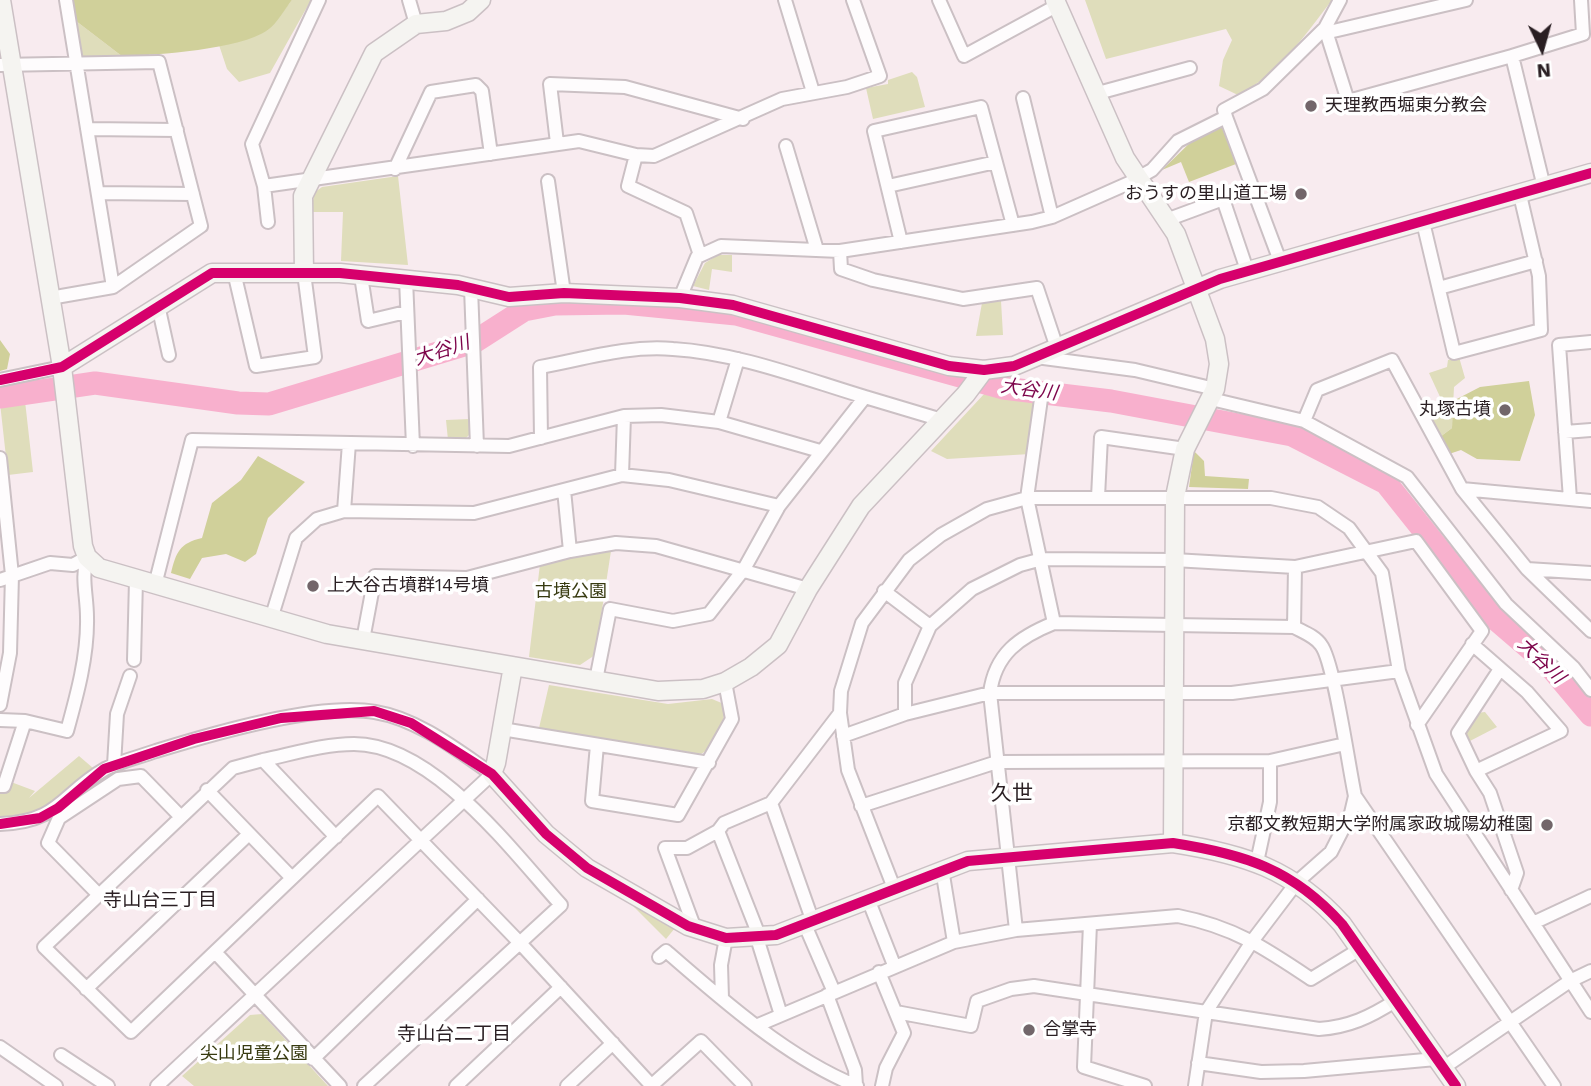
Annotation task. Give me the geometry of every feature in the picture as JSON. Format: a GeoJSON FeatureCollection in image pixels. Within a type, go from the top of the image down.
{"type":"FeatureCollection","features":[{"type":"Feature","properties":{"kind":"street"},"geometry":{"type":"LineString","coordinates":[[1,0],[6,65],[50,298],[63,379],[83,546],[87,557],[99,568],[271,620],[363,640],[658,691],[703,689],[725,682],[751,667],[778,645],[808,589],[860,506],[977,379],[1220,279],[1591,173]]}},
{"type":"Feature","properties":{"kind":"street"},"geometry":{"type":"LineString","coordinates":[[66,0],[113,287]]}},
{"type":"Feature","properties":{"kind":"street"},"geometry":{"type":"LineString","coordinates":[[268,222],[264,186],[252,144],[319,0]]}},
{"type":"Feature","properties":{"kind":"street"},"geometry":{"type":"LineString","coordinates":[[410,0],[416,24]]}},
{"type":"Feature","properties":{"kind":"street"},"geometry":{"type":"LineString","coordinates":[[234,272],[256,366],[316,357],[304,273],[303,196],[373,53],[416,24],[446,20],[468,12],[481,0]]}},
{"type":"Feature","properties":{"kind":"street"},"geometry":{"type":"LineString","coordinates":[[785,0],[813,92]]}},
{"type":"Feature","properties":{"kind":"street"},"geometry":{"type":"LineString","coordinates":[[264,186],[579,141],[636,155],[654,156],[743,119],[782,99],[847,87],[880,76],[853,0]]}},
{"type":"Feature","properties":{"kind":"street"},"geometry":{"type":"LineString","coordinates":[[939,0],[964,56],[1056,3],[1137,179],[1169,219],[1215,339],[1219,364],[1206,406],[1185,449],[1175,497],[1173,843]]}},
{"type":"Feature","properties":{"kind":"street"},"geometry":{"type":"LineString","coordinates":[[1280,261],[1224,110],[1263,89],[1327,30],[1340,0]]}},
{"type":"Feature","properties":{"kind":"street"},"geometry":{"type":"LineString","coordinates":[[1327,30],[1466,0]]}},
{"type":"Feature","properties":{"kind":"street"},"geometry":{"type":"LineString","coordinates":[[1327,30],[1348,101],[1583,34],[1581,0]]}},
{"type":"Feature","properties":{"kind":"street"},"geometry":{"type":"LineString","coordinates":[[1513,56],[1544,187]]}},
{"type":"Feature","properties":{"kind":"street"},"geometry":{"type":"LineString","coordinates":[[6,65],[159,62],[201,226],[113,287],[50,298]]}},
{"type":"Feature","properties":{"kind":"street"},"geometry":{"type":"LineString","coordinates":[[1098,93],[1190,68]]}},
{"type":"Feature","properties":{"kind":"street"},"geometry":{"type":"LineString","coordinates":[[557,143],[550,84],[625,86],[743,119]]}},
{"type":"Feature","properties":{"kind":"street"},"geometry":{"type":"LineString","coordinates":[[395,169],[431,92],[476,85],[482,91],[491,154]]}},
{"type":"Feature","properties":{"kind":"street"},"geometry":{"type":"LineString","coordinates":[[1023,98],[1052,217]]}},
{"type":"Feature","properties":{"kind":"street"},"geometry":{"type":"LineString","coordinates":[[901,242],[874,131],[981,107],[1013,225]]}},
{"type":"Feature","properties":{"kind":"street"},"geometry":{"type":"LineString","coordinates":[[680,298],[700,256],[722,246],[840,251],[1052,217],[1137,179],[1152,170],[1178,141],[1226,117]]}},
{"type":"Feature","properties":{"kind":"street"},"geometry":{"type":"LineString","coordinates":[[88,129],[177,130]]}},
{"type":"Feature","properties":{"kind":"street"},"geometry":{"type":"LineString","coordinates":[[786,145],[817,250]]}},
{"type":"Feature","properties":{"kind":"street"},"geometry":{"type":"LineString","coordinates":[[636,155],[628,186],[686,213],[700,256]]}},
{"type":"Feature","properties":{"kind":"street"},"geometry":{"type":"LineString","coordinates":[[888,186],[996,162]]}},
{"type":"Feature","properties":{"kind":"street"},"geometry":{"type":"LineString","coordinates":[[548,181],[564,293]]}},
{"type":"Feature","properties":{"kind":"street"},"geometry":{"type":"LineString","coordinates":[[98,194],[193,194]]}},
{"type":"Feature","properties":{"kind":"street"},"geometry":{"type":"LineString","coordinates":[[1423,222],[1454,354],[1541,330],[1539,276],[1520,195]]}},
{"type":"Feature","properties":{"kind":"street"},"geometry":{"type":"LineString","coordinates":[[1169,219],[1223,199],[1247,271]]}},
{"type":"Feature","properties":{"kind":"street"},"geometry":{"type":"LineString","coordinates":[[840,251],[841,269],[873,280],[963,299],[1037,288],[1057,348]]}},
{"type":"Feature","properties":{"kind":"street"},"geometry":{"type":"LineString","coordinates":[[1439,288],[1536,261]]}},
{"type":"Feature","properties":{"kind":"street"},"geometry":{"type":"LineString","coordinates":[[0,380],[63,379],[109,340],[158,305],[212,273],[234,272],[406,279],[509,296],[564,293],[680,298],[733,305],[949,366],[977,379]]}},
{"type":"Feature","properties":{"kind":"street"},"geometry":{"type":"LineString","coordinates":[[361,276],[368,321],[406,312]]}},
{"type":"Feature","properties":{"kind":"street"},"geometry":{"type":"LineString","coordinates":[[406,279],[413,446]]}},
{"type":"Feature","properties":{"kind":"street"},"geometry":{"type":"LineString","coordinates":[[471,288],[477,446]]}},
{"type":"Feature","properties":{"kind":"street"},"geometry":{"type":"LineString","coordinates":[[158,305],[169,355]]}},
{"type":"Feature","properties":{"kind":"street"},"geometry":{"type":"LineString","coordinates":[[1570,499],[1559,345],[1591,342]]}},
{"type":"Feature","properties":{"kind":"street"},"geometry":{"type":"LineString","coordinates":[[541,438],[540,368],[626,350],[672,349],[738,359],[942,420]]}},
{"type":"Feature","properties":{"kind":"street"},"geometry":{"type":"LineString","coordinates":[[1035,357],[1135,370],[1206,406],[1304,421],[1407,477],[1506,604],[1573,667],[1591,690]]}},
{"type":"Feature","properties":{"kind":"street"},"geometry":{"type":"LineString","coordinates":[[719,422],[738,359]]}},
{"type":"Feature","properties":{"kind":"street"},"geometry":{"type":"LineString","coordinates":[[1304,421],[1317,390],[1392,360],[1462,489],[1527,569],[1591,631]]}},
{"type":"Feature","properties":{"kind":"street"},"geometry":{"type":"LineString","coordinates":[[596,680],[610,609],[673,621],[709,614],[744,569],[779,506],[865,397]]}},
{"type":"Feature","properties":{"kind":"street"},"geometry":{"type":"LineString","coordinates":[[1041,399],[1027,498],[1054,623]]}},
{"type":"Feature","properties":{"kind":"street"},"geometry":{"type":"LineString","coordinates":[[155,585],[192,440],[509,446],[624,416],[661,415],[719,422],[820,451]]}},
{"type":"Feature","properties":{"kind":"street"},"geometry":{"type":"LineString","coordinates":[[622,475],[624,416]]}},
{"type":"Feature","properties":{"kind":"street"},"geometry":{"type":"LineString","coordinates":[[1565,432],[1591,430]]}},
{"type":"Feature","properties":{"kind":"street"},"geometry":{"type":"LineString","coordinates":[[1098,497],[1101,437],[1185,449]]}},
{"type":"Feature","properties":{"kind":"street"},"geometry":{"type":"LineString","coordinates":[[344,511],[349,443]]}},
{"type":"Feature","properties":{"kind":"street"},"geometry":{"type":"LineString","coordinates":[[0,458],[6,577],[5,653],[0,705]]}},
{"type":"Feature","properties":{"kind":"street"},"geometry":{"type":"LineString","coordinates":[[271,620],[296,538],[317,519],[344,511],[474,513],[622,475],[668,480],[779,506]]}},
{"type":"Feature","properties":{"kind":"street"},"geometry":{"type":"LineString","coordinates":[[1462,489],[1591,501]]}},
{"type":"Feature","properties":{"kind":"street"},"geometry":{"type":"LineString","coordinates":[[564,490],[570,551]]}},
{"type":"Feature","properties":{"kind":"street"},"geometry":{"type":"LineString","coordinates":[[894,888],[848,770],[840,713],[841,691],[862,623],[909,560],[941,535],[987,509],[1027,498],[1271,498],[1318,507],[1349,528],[1382,573],[1399,671],[1436,775],[1591,1012]]}},
{"type":"Feature","properties":{"kind":"street"},"geometry":{"type":"LineString","coordinates":[[905,714],[905,683],[930,626],[972,589],[1020,565],[1042,559],[1174,560],[1295,567],[1416,541],[1482,631],[1417,725]]}},
{"type":"Feature","properties":{"kind":"street"},"geometry":{"type":"LineString","coordinates":[[363,640],[375,576],[467,578],[570,551],[616,543],[656,546],[808,589]]}},
{"type":"Feature","properties":{"kind":"street"},"geometry":{"type":"LineString","coordinates":[[6,577],[50,564],[73,565],[87,557]]}},
{"type":"Feature","properties":{"kind":"street"},"geometry":{"type":"LineString","coordinates":[[0,720],[25,721],[67,731],[85,646],[87,618],[83,571],[87,557]]}},
{"type":"Feature","properties":{"kind":"street"},"geometry":{"type":"LineString","coordinates":[[1294,627],[1295,567]]}},
{"type":"Feature","properties":{"kind":"street"},"geometry":{"type":"LineString","coordinates":[[1527,569],[1591,573]]}},
{"type":"Feature","properties":{"kind":"street"},"geometry":{"type":"LineString","coordinates":[[134,660],[136,580]]}},
{"type":"Feature","properties":{"kind":"street"},"geometry":{"type":"LineString","coordinates":[[884,591],[930,626]]}},
{"type":"Feature","properties":{"kind":"street"},"geometry":{"type":"LineString","coordinates":[[1016,930],[990,694],[992,679],[1003,653],[1026,634],[1054,623],[1294,627],[1311,635],[1323,646],[1333,681],[1355,796],[1554,1086]]}},
{"type":"Feature","properties":{"kind":"street"},"geometry":{"type":"LineString","coordinates":[[1472,643],[1561,731],[1476,771]]}},
{"type":"Feature","properties":{"kind":"street"},"geometry":{"type":"LineString","coordinates":[[157,1086],[256,997],[492,774],[513,666]]}},
{"type":"Feature","properties":{"kind":"street"},"geometry":{"type":"LineString","coordinates":[[1500,669],[1458,733],[1490,793],[1517,873],[1511,890]]}},
{"type":"Feature","properties":{"kind":"street"},"geometry":{"type":"LineString","coordinates":[[843,736],[905,714],[990,694],[1174,691],[1232,693],[1399,671]]}},
{"type":"Feature","properties":{"kind":"street"},"geometry":{"type":"LineString","coordinates":[[114,765],[117,714],[130,676]]}},
{"type":"Feature","properties":{"kind":"street"},"geometry":{"type":"LineString","coordinates":[[597,745],[592,801],[678,815],[732,719],[725,682]]}},
{"type":"Feature","properties":{"kind":"street"},"geometry":{"type":"LineString","coordinates":[[0,824],[40,818],[58,808],[104,769],[194,739],[281,718],[374,711],[411,723],[492,774],[546,834],[587,868],[695,929],[726,938],[758,938],[809,923],[968,861],[1009,855],[1173,843],[1229,853],[1257,862],[1297,882],[1323,902],[1360,949],[1456,1086]]}},
{"type":"Feature","properties":{"kind":"street"},"geometry":{"type":"LineString","coordinates":[[695,929],[665,848],[687,848],[718,831],[724,823],[771,803],[790,782],[840,713]]}},
{"type":"Feature","properties":{"kind":"street"},"geometry":{"type":"LineString","coordinates":[[0,786],[4,786],[25,721]]}},
{"type":"Feature","properties":{"kind":"street"},"geometry":{"type":"LineString","coordinates":[[502,729],[709,763]]}},
{"type":"Feature","properties":{"kind":"street"},"geometry":{"type":"LineString","coordinates":[[363,1086],[520,943],[561,905],[464,799],[418,765],[384,749],[354,744],[233,768],[44,947],[131,1032],[378,796],[520,943],[652,1086],[701,1041],[745,1086]]}},
{"type":"Feature","properties":{"kind":"street"},"geometry":{"type":"LineString","coordinates":[[861,806],[997,762],[1270,761],[1345,744]]}},
{"type":"Feature","properties":{"kind":"street"},"geometry":{"type":"LineString","coordinates":[[264,760],[336,838]]}},
{"type":"Feature","properties":{"kind":"street"},"geometry":{"type":"LineString","coordinates":[[1257,862],[1270,802],[1270,761]]}},
{"type":"Feature","properties":{"kind":"street"},"geometry":{"type":"LineString","coordinates":[[98,894],[48,843],[59,818],[118,779],[141,776],[180,816]]}},
{"type":"Feature","properties":{"kind":"street"},"geometry":{"type":"LineString","coordinates":[[207,790],[291,877]]}},
{"type":"Feature","properties":{"kind":"street"},"geometry":{"type":"LineString","coordinates":[[1195,1086],[1206,1012],[1253,940],[1297,882],[1331,852],[1351,813],[1355,796]]}},
{"type":"Feature","properties":{"kind":"street"},"geometry":{"type":"LineString","coordinates":[[659,957],[666,951],[758,1025],[830,1075],[856,1086],[855,1070],[771,803]]}},
{"type":"Feature","properties":{"kind":"street"},"geometry":{"type":"LineString","coordinates":[[718,831],[758,938],[781,1015]]}},
{"type":"Feature","properties":{"kind":"street"},"geometry":{"type":"LineString","coordinates":[[86,989],[249,834]]}},
{"type":"Feature","properties":{"kind":"street"},"geometry":{"type":"LineString","coordinates":[[942,869],[954,942]]}},
{"type":"Feature","properties":{"kind":"street"},"geometry":{"type":"LineString","coordinates":[[1533,923],[1591,896]]}},
{"type":"Feature","properties":{"kind":"street"},"geometry":{"type":"LineString","coordinates":[[313,1059],[478,899]]}},
{"type":"Feature","properties":{"kind":"street"},"geometry":{"type":"LineString","coordinates":[[868,899],[894,965]]}},
{"type":"Feature","properties":{"kind":"street"},"geometry":{"type":"LineString","coordinates":[[758,1025],[894,965],[954,942],[1016,930],[1178,916],[1203,921],[1253,940],[1311,979],[1360,949]]}},
{"type":"Feature","properties":{"kind":"street"},"geometry":{"type":"LineString","coordinates":[[1090,924],[1085,993],[1084,1067],[1145,1086]]}},
{"type":"Feature","properties":{"kind":"street"},"geometry":{"type":"LineString","coordinates":[[722,998],[721,965],[726,938]]}},
{"type":"Feature","properties":{"kind":"street"},"geometry":{"type":"LineString","coordinates":[[215,952],[340,1086]]}},
{"type":"Feature","properties":{"kind":"street"},"geometry":{"type":"LineString","coordinates":[[1198,1063],[1261,1072],[1440,1063],[1511,1022],[1570,981],[1591,971]]}},
{"type":"Feature","properties":{"kind":"street"},"geometry":{"type":"LineString","coordinates":[[879,972],[904,1033],[886,1068],[882,1086]]}},
{"type":"Feature","properties":{"kind":"street"},"geometry":{"type":"LineString","coordinates":[[896,1012],[971,1026],[977,1001],[1011,989],[1034,986],[1319,1029],[1342,1028],[1370,1017],[1395,1001]]}},
{"type":"Feature","properties":{"kind":"street"},"geometry":{"type":"LineString","coordinates":[[456,1086],[561,987]]}},
{"type":"Feature","properties":{"kind":"street"},"geometry":{"type":"LineString","coordinates":[[567,1086],[613,1043]]}},
{"type":"Feature","properties":{"kind":"street"},"geometry":{"type":"LineString","coordinates":[[0,1046],[56,1086]]}},
{"type":"Feature","properties":{"kind":"street"},"geometry":{"type":"LineString","coordinates":[[61,1055],[108,1086]]}},
{"type":"Feature","properties":{"kind":"green space"},"geometry":{"type":"Polygon","coordinates":[[[73,0],[292,0],[268,30],[255,37],[219,47],[123,57],[76,21],[73,0]]]}},
{"type":"Feature","properties":{"kind":"green space"},"geometry":{"type":"Polygon","coordinates":[[[292,0],[311,0],[270,73],[239,82],[227,69],[219,45],[268,30],[292,0]]]}},
{"type":"Feature","properties":{"kind":"green space"},"geometry":{"type":"Polygon","coordinates":[[[1085,0],[1332,0],[1278,66],[1238,95],[1219,86],[1223,60],[1232,40],[1226,29],[1106,59],[1085,0]]]}},
{"type":"Feature","properties":{"kind":"green space"},"geometry":{"type":"Polygon","coordinates":[[[76,21],[123,57],[82,57],[76,21]]]}},
{"type":"Feature","properties":{"kind":"green space"},"geometry":{"type":"Polygon","coordinates":[[[912,72],[917,77],[925,107],[873,119],[866,88],[888,84],[888,80],[912,72]]]}},
{"type":"Feature","properties":{"kind":"green space"},"geometry":{"type":"Polygon","coordinates":[[[1222,123],[1236,164],[1189,182],[1181,162],[1162,170],[1200,133],[1222,123]]]}},
{"type":"Feature","properties":{"kind":"green space"},"geometry":{"type":"Polygon","coordinates":[[[398,176],[408,265],[341,261],[343,212],[310,212],[315,192],[322,187],[398,176]]]}},
{"type":"Feature","properties":{"kind":"green space"},"geometry":{"type":"Polygon","coordinates":[[[718,255],[732,255],[732,272],[712,269],[709,290],[693,286],[705,263],[718,255]]]}},
{"type":"Feature","properties":{"kind":"green space"},"geometry":{"type":"Polygon","coordinates":[[[1001,301],[1003,335],[976,336],[982,303],[1001,301]]]}},
{"type":"Feature","properties":{"kind":"green space"},"geometry":{"type":"Polygon","coordinates":[[[0,340],[10,354],[7,369],[0,371],[0,340]]]}},
{"type":"Feature","properties":{"kind":"green space"},"geometry":{"type":"Polygon","coordinates":[[[1459,357],[1465,378],[1454,387],[1452,428],[1440,437],[1425,407],[1441,399],[1429,373],[1447,367],[1448,360],[1459,357]]]}},
{"type":"Feature","properties":{"kind":"green space"},"geometry":{"type":"Polygon","coordinates":[[[1529,381],[1535,415],[1520,461],[1477,459],[1461,450],[1449,454],[1440,437],[1452,428],[1453,401],[1480,387],[1529,381]]]}},
{"type":"Feature","properties":{"kind":"green space"},"geometry":{"type":"Polygon","coordinates":[[[985,393],[1036,403],[1030,454],[947,459],[931,451],[985,393]]]}},
{"type":"Feature","properties":{"kind":"green space"},"geometry":{"type":"Polygon","coordinates":[[[25,401],[33,472],[8,475],[0,403],[25,401]]]}},
{"type":"Feature","properties":{"kind":"green space"},"geometry":{"type":"Polygon","coordinates":[[[470,419],[470,434],[465,439],[448,440],[446,420],[470,419]]]}},
{"type":"Feature","properties":{"kind":"green space"},"geometry":{"type":"Polygon","coordinates":[[[1194,451],[1204,461],[1205,476],[1249,479],[1248,489],[1189,487],[1194,451]]]}},
{"type":"Feature","properties":{"kind":"green space"},"geometry":{"type":"Polygon","coordinates":[[[258,456],[305,482],[268,518],[256,554],[245,562],[226,554],[202,558],[190,579],[171,573],[180,550],[202,538],[212,503],[241,480],[258,456]]]}},
{"type":"Feature","properties":{"kind":"green space","name":"古墳公園"},"geometry":{"type":"Polygon","coordinates":[[[611,551],[595,655],[580,665],[529,657],[540,564],[611,551]]]}},
{"type":"Feature","properties":{"kind":"green space"},"geometry":{"type":"Polygon","coordinates":[[[549,685],[668,704],[712,699],[724,704],[724,718],[716,739],[701,754],[539,728],[549,685]]]}},
{"type":"Feature","properties":{"kind":"green space"},"geometry":{"type":"Polygon","coordinates":[[[1485,712],[1497,727],[1468,742],[1465,728],[1476,713],[1485,712]]]}},
{"type":"Feature","properties":{"kind":"green space"},"geometry":{"type":"Polygon","coordinates":[[[79,756],[93,768],[43,810],[29,817],[0,820],[0,792],[7,791],[11,782],[35,791],[29,798],[79,756]]]}},
{"type":"Feature","properties":{"kind":"green space"},"geometry":{"type":"Polygon","coordinates":[[[635,903],[675,928],[666,939],[634,907],[635,903]]]}},
{"type":"Feature","properties":{"kind":"green space","name":"尖山児童公園"},"geometry":{"type":"Polygon","coordinates":[[[262,1014],[328,1086],[194,1086],[182,1076],[250,1015],[262,1014]]]}},
{"type":"Feature","properties":{"kind":"waterway","name":"大谷川"},"geometry":{"type":"LineString","coordinates":[[0,397],[95,383],[238,403],[269,404],[474,342],[524,310],[555,304],[624,303],[736,314],[1003,388],[1111,401],[1292,435],[1386,483],[1492,616],[1549,665],[1591,715]]}},
{"type":"Feature","properties":{"kind":"cycle path"},"geometry":{"type":"LineString","coordinates":[[0,380],[62,367],[212,273],[340,273],[458,285],[509,297],[564,293],[680,298],[733,305],[949,366],[984,370],[1014,366],[1220,279],[1591,173]]}},
{"type":"Feature","properties":{"kind":"cycle path"},"geometry":{"type":"LineString","coordinates":[[0,824],[40,818],[58,808],[104,769],[194,739],[281,718],[374,711],[411,723],[492,774],[546,834],[587,868],[688,926],[726,938],[776,935],[968,861],[1173,843],[1199,847],[1266,867],[1286,877],[1324,905],[1342,924],[1456,1086]]}},
{"type":"Feature","properties":{"kind":"place","name":"天理教西堀東分教会"},"geometry":{"type":"Point","coordinates":[1311,106]}},
{"type":"Feature","properties":{"kind":"place","name":"おうすの里山道工場"},"geometry":{"type":"Point","coordinates":[1301,194]}},
{"type":"Feature","properties":{"kind":"place","name":"丸塚古墳"},"geometry":{"type":"Point","coordinates":[1505,410]}},
{"type":"Feature","properties":{"kind":"place","name":"上大谷古墳群14号墳"},"geometry":{"type":"Point","coordinates":[313,586]}},
{"type":"Feature","properties":{"kind":"place","name":"京都文教短期大学附属家政城陽幼稚園"},"geometry":{"type":"Point","coordinates":[1547,825]}},
{"type":"Feature","properties":{"kind":"place","name":"合掌寺"},"geometry":{"type":"Point","coordinates":[1029,1030]}},
{"type":"Feature","properties":{"kind":"district","name":"久世"},"geometry":{"type":"Point","coordinates":[1012,794]}},
{"type":"Feature","properties":{"kind":"district","name":"寺山台三丁目"},"geometry":{"type":"Point","coordinates":[160,900]}},
{"type":"Feature","properties":{"kind":"district","name":"寺山台二丁目"},"geometry":{"type":"Point","coordinates":[454,1034]}}]}
